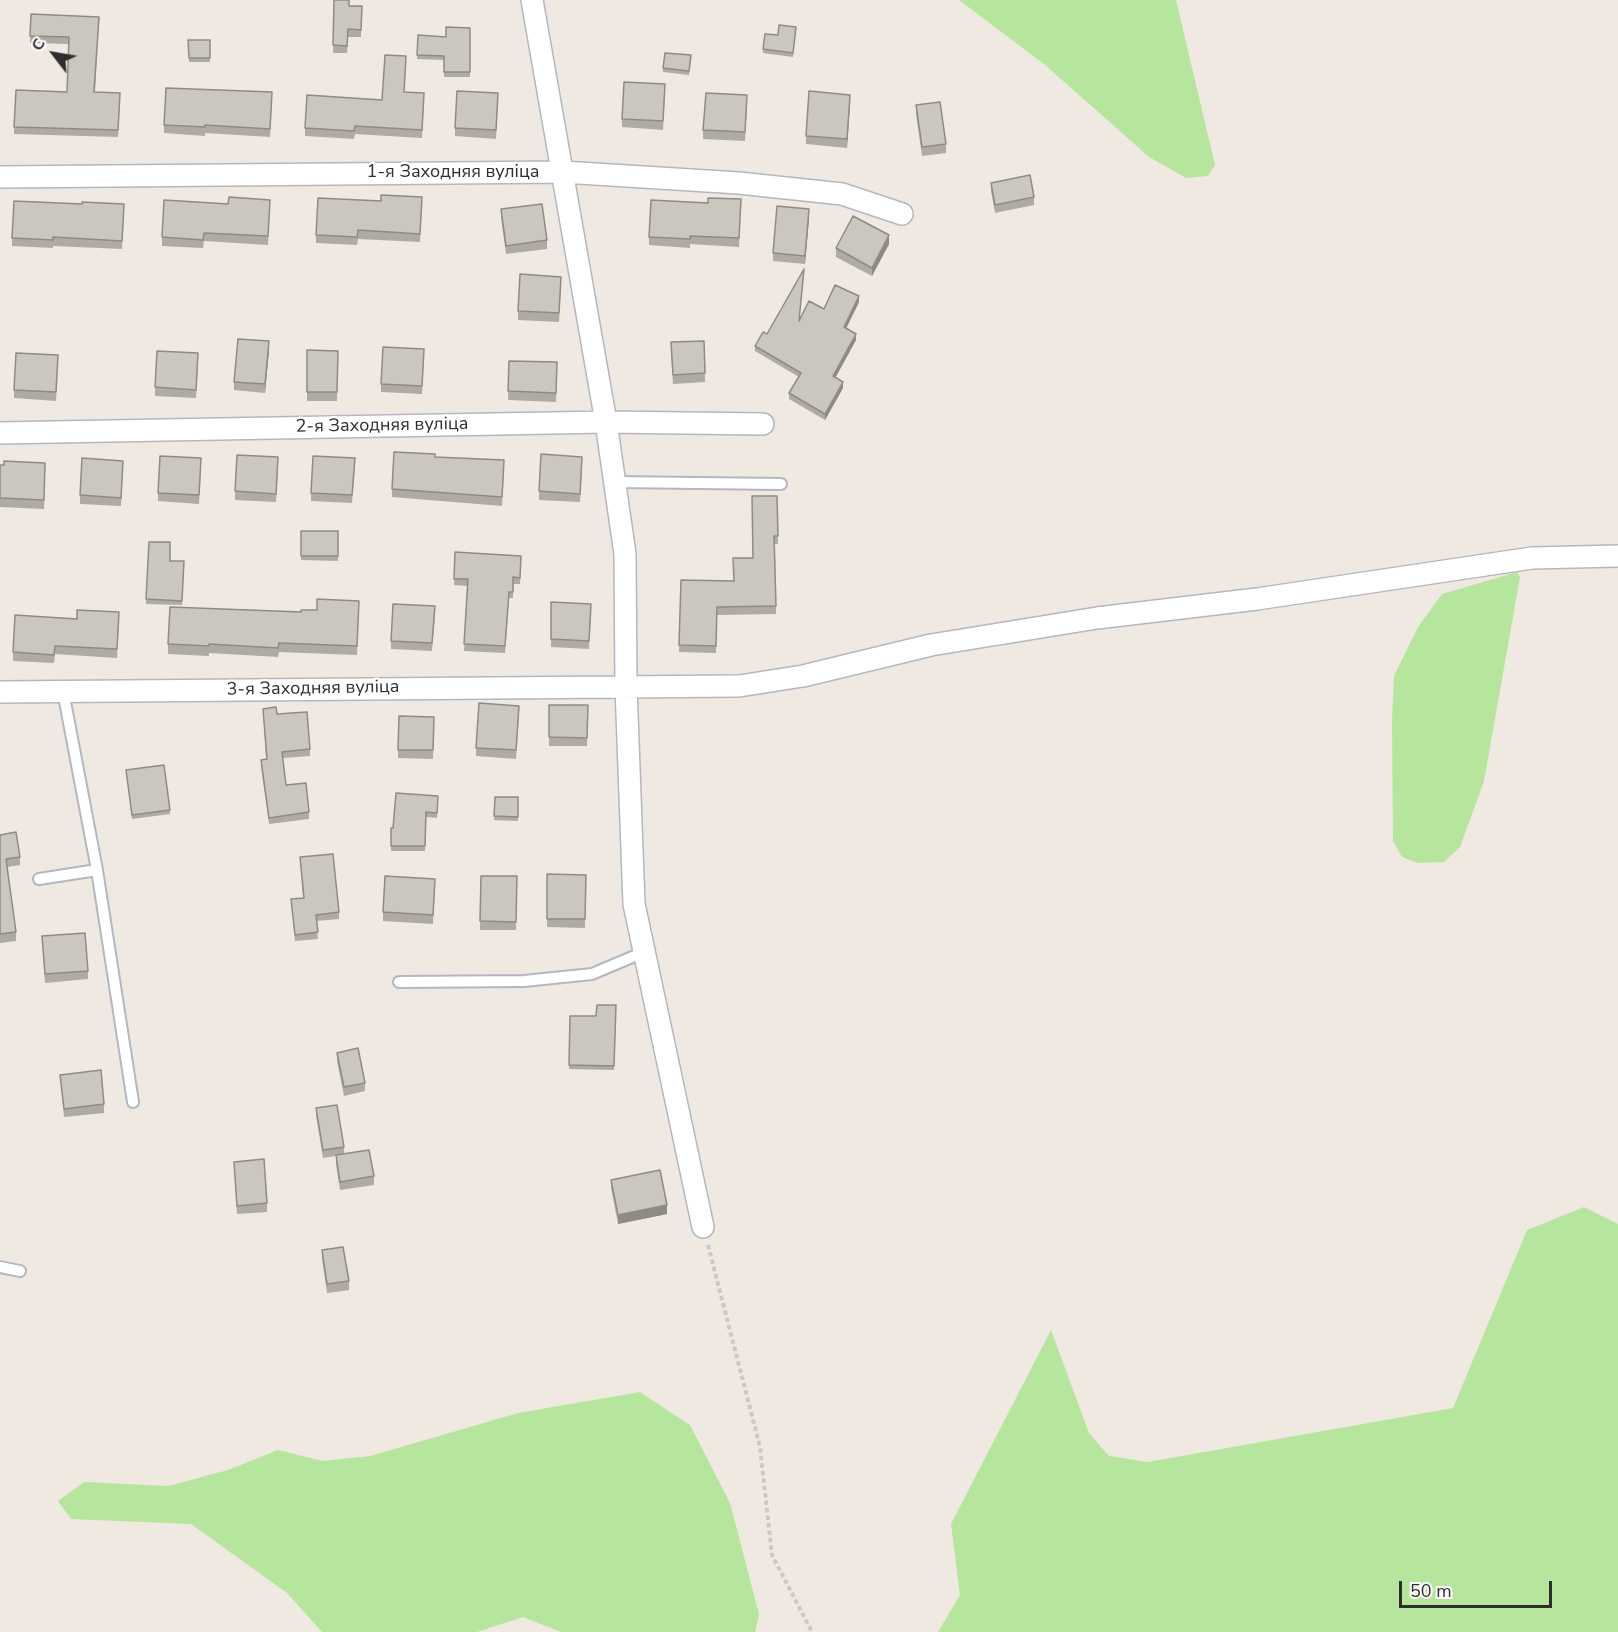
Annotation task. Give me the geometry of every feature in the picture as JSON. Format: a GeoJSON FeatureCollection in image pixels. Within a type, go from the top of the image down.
{"type":"FeatureCollection","features":[{"type":"Feature","properties":{"kind":"street"},"geometry":{"type":"LineString","coordinates":[[532,0],[606,422],[625,554],[626,687],[634,904],[703,1227]]}},
{"type":"Feature","properties":{"kind":"street","name":"1-я Заходняя вуліца"},"geometry":{"type":"LineString","coordinates":[[0,177],[563,172],[739,183],[842,194],[902,214]]}},
{"type":"Feature","properties":{"kind":"street","name":"2-я Заходняя вуліца"},"geometry":{"type":"LineString","coordinates":[[0,433],[606,422],[764,424]]}},
{"type":"Feature","properties":{"kind":"street","name":"3-я Заходняя вуліца"},"geometry":{"type":"LineString","coordinates":[[0,692],[739,686],[803,676],[931,645],[1097,618],[1257,599],[1532,558],[1618,556]]}},
{"type":"Feature","properties":{"kind":"lane"},"geometry":{"type":"LineString","coordinates":[[614,482],[781,484]]}},
{"type":"Feature","properties":{"kind":"lane"},"geometry":{"type":"LineString","coordinates":[[63,691],[97,870],[134,1102]]}},
{"type":"Feature","properties":{"kind":"lane"},"geometry":{"type":"LineString","coordinates":[[39,879],[97,870]]}},
{"type":"Feature","properties":{"kind":"lane"},"geometry":{"type":"LineString","coordinates":[[399,982],[524,981],[592,974],[644,952]]}},
{"type":"Feature","properties":{"kind":"lane"},"geometry":{"type":"LineString","coordinates":[[0,1267],[20,1272]]}},
{"type":"Feature","properties":{"kind":"path"},"geometry":{"type":"LineString","coordinates":[[703,1227],[760,1447],[772,1556],[812,1632]]}},
{"type":"Feature","properties":{"kind":"green space"},"geometry":{"type":"Polygon","coordinates":[[[959,0],[1176,0],[1215,165],[1208,176],[1186,178],[1149,157],[1044,64],[959,0]]]}},
{"type":"Feature","properties":{"kind":"green space"},"geometry":{"type":"Polygon","coordinates":[[[1517,572],[1520,577],[1484,781],[1460,847],[1444,862],[1418,863],[1402,857],[1393,841],[1394,676],[1418,627],[1442,594],[1517,572]]]}},
{"type":"Feature","properties":{"kind":"green space"},"geometry":{"type":"Polygon","coordinates":[[[1584,1207],[1618,1224],[1618,1632],[938,1632],[960,1595],[951,1524],[1051,1330],[1089,1433],[1109,1456],[1148,1462],[1453,1408],[1527,1230],[1584,1207]]]}},
{"type":"Feature","properties":{"kind":"green space"},"geometry":{"type":"Polygon","coordinates":[[[640,1392],[690,1425],[730,1503],[759,1614],[755,1632],[561,1632],[523,1617],[477,1632],[322,1632],[287,1593],[191,1524],[71,1519],[58,1501],[84,1482],[168,1486],[228,1470],[278,1450],[322,1461],[370,1456],[518,1413],[640,1392]]]}},
{"type":"Feature","properties":{"kind":"building"},"geometry":{"type":"Polygon","coordinates":[[[334,0],[349,0],[349,6],[362,6],[361,30],[348,29],[347,46],[333,45],[334,0]]]}},
{"type":"Feature","properties":{"kind":"building"},"geometry":{"type":"Polygon","coordinates":[[[31,14],[99,17],[94,92],[120,93],[118,130],[14,127],[16,90],[67,92],[69,37],[30,36],[31,14]]]}},
{"type":"Feature","properties":{"kind":"building"},"geometry":{"type":"Polygon","coordinates":[[[779,25],[796,27],[793,53],[763,49],[765,34],[778,35],[779,25]]]}},
{"type":"Feature","properties":{"kind":"building"},"geometry":{"type":"Polygon","coordinates":[[[446,27],[470,28],[470,72],[444,72],[444,56],[417,55],[418,35],[446,37],[446,27]]]}},
{"type":"Feature","properties":{"kind":"building"},"geometry":{"type":"Polygon","coordinates":[[[188,40],[210,40],[210,58],[189,58],[188,40]]]}},
{"type":"Feature","properties":{"kind":"building"},"geometry":{"type":"Polygon","coordinates":[[[665,53],[691,55],[689,71],[663,68],[665,53]]]}},
{"type":"Feature","properties":{"kind":"building"},"geometry":{"type":"Polygon","coordinates":[[[385,55],[406,56],[404,92],[424,93],[422,130],[355,126],[354,131],[305,128],[307,95],[382,100],[385,55]]]}},
{"type":"Feature","properties":{"kind":"building"},"geometry":{"type":"Polygon","coordinates":[[[624,82],[665,84],[663,121],[622,119],[624,82]]]}},
{"type":"Feature","properties":{"kind":"building"},"geometry":{"type":"Polygon","coordinates":[[[166,88],[272,92],[270,129],[164,125],[166,88]]]}},
{"type":"Feature","properties":{"kind":"building"},"geometry":{"type":"Polygon","coordinates":[[[457,91],[498,93],[496,130],[455,128],[457,91]]]}},
{"type":"Feature","properties":{"kind":"building"},"geometry":{"type":"Polygon","coordinates":[[[809,91],[850,95],[847,139],[806,136],[809,91]]]}},
{"type":"Feature","properties":{"kind":"building"},"geometry":{"type":"Polygon","coordinates":[[[706,93],[747,95],[745,132],[703,130],[706,93]]]}},
{"type":"Feature","properties":{"kind":"building"},"geometry":{"type":"Polygon","coordinates":[[[940,102],[946,144],[922,147],[916,105],[940,102]]]}},
{"type":"Feature","properties":{"kind":"building"},"geometry":{"type":"Polygon","coordinates":[[[1030,175],[1034,197],[995,205],[991,183],[1030,175]]]}},
{"type":"Feature","properties":{"kind":"building"},"geometry":{"type":"Polygon","coordinates":[[[381,195],[422,197],[420,234],[358,230],[357,237],[316,235],[318,198],[381,201],[381,195]]]}},
{"type":"Feature","properties":{"kind":"building"},"geometry":{"type":"Polygon","coordinates":[[[229,197],[270,200],[268,236],[204,233],[203,240],[162,237],[164,200],[228,204],[229,197]]]}},
{"type":"Feature","properties":{"kind":"building"},"geometry":{"type":"Polygon","coordinates":[[[708,198],[741,199],[739,238],[649,237],[651,200],[708,203],[708,198]]]}},
{"type":"Feature","properties":{"kind":"building"},"geometry":{"type":"Polygon","coordinates":[[[14,201],[124,204],[122,241],[53,237],[53,240],[12,238],[14,201]]]}},
{"type":"Feature","properties":{"kind":"building"},"geometry":{"type":"Polygon","coordinates":[[[542,204],[547,240],[506,246],[501,209],[542,204]]]}},
{"type":"Feature","properties":{"kind":"building"},"geometry":{"type":"Polygon","coordinates":[[[777,206],[809,209],[805,256],[773,253],[777,206]]]}},
{"type":"Feature","properties":{"kind":"building"},"geometry":{"type":"Polygon","coordinates":[[[853,216],[889,235],[872,268],[836,248],[853,216]]]}},
{"type":"Feature","properties":{"kind":"building"},"geometry":{"type":"Polygon","coordinates":[[[804,269],[799,321],[809,301],[824,309],[835,285],[859,296],[844,327],[856,334],[833,376],[843,382],[825,414],[789,393],[801,373],[755,346],[763,332],[767,334],[804,269]]]}},
{"type":"Feature","properties":{"kind":"building"},"geometry":{"type":"Polygon","coordinates":[[[520,274],[561,277],[559,313],[518,311],[520,274]]]}},
{"type":"Feature","properties":{"kind":"building"},"geometry":{"type":"Polygon","coordinates":[[[238,339],[269,341],[265,384],[234,382],[238,339]]]}},
{"type":"Feature","properties":{"kind":"building"},"geometry":{"type":"Polygon","coordinates":[[[704,341],[705,373],[673,375],[671,342],[704,341]]]}},
{"type":"Feature","properties":{"kind":"building"},"geometry":{"type":"Polygon","coordinates":[[[383,347],[424,349],[422,386],[381,384],[383,347]]]}},
{"type":"Feature","properties":{"kind":"building"},"geometry":{"type":"Polygon","coordinates":[[[307,350],[338,351],[337,392],[307,392],[307,350]]]}},
{"type":"Feature","properties":{"kind":"building"},"geometry":{"type":"Polygon","coordinates":[[[157,351],[198,353],[196,390],[155,387],[157,351]]]}},
{"type":"Feature","properties":{"kind":"building"},"geometry":{"type":"Polygon","coordinates":[[[16,353],[58,355],[56,392],[14,390],[16,353]]]}},
{"type":"Feature","properties":{"kind":"building"},"geometry":{"type":"Polygon","coordinates":[[[509,361],[557,362],[556,393],[508,391],[509,361]]]}},
{"type":"Feature","properties":{"kind":"building"},"geometry":{"type":"Polygon","coordinates":[[[394,452],[435,454],[435,457],[504,460],[502,497],[392,489],[394,452]]]}},
{"type":"Feature","properties":{"kind":"building"},"geometry":{"type":"Polygon","coordinates":[[[541,454],[582,457],[580,494],[539,491],[541,454]]]}},
{"type":"Feature","properties":{"kind":"building"},"geometry":{"type":"Polygon","coordinates":[[[237,455],[278,457],[276,494],[235,491],[237,455]]]}},
{"type":"Feature","properties":{"kind":"building"},"geometry":{"type":"Polygon","coordinates":[[[160,456],[201,458],[199,495],[158,493],[160,456]]]}},
{"type":"Feature","properties":{"kind":"building"},"geometry":{"type":"Polygon","coordinates":[[[313,456],[355,458],[352,495],[311,493],[313,456]]]}},
{"type":"Feature","properties":{"kind":"building"},"geometry":{"type":"Polygon","coordinates":[[[82,458],[123,461],[121,498],[80,495],[82,458]]]}},
{"type":"Feature","properties":{"kind":"building"},"geometry":{"type":"Polygon","coordinates":[[[4,461],[45,463],[44,500],[0,498],[0,465],[4,465],[4,461]]]}},
{"type":"Feature","properties":{"kind":"building"},"geometry":{"type":"Polygon","coordinates":[[[752,496],[777,496],[778,536],[774,536],[776,606],[717,607],[716,646],[679,645],[681,580],[734,581],[733,558],[753,558],[752,496]]]}},
{"type":"Feature","properties":{"kind":"building"},"geometry":{"type":"Polygon","coordinates":[[[301,531],[338,531],[338,556],[301,556],[301,531]]]}},
{"type":"Feature","properties":{"kind":"building"},"geometry":{"type":"Polygon","coordinates":[[[149,542],[170,542],[170,561],[184,561],[182,601],[146,599],[149,542]]]}},
{"type":"Feature","properties":{"kind":"building"},"geometry":{"type":"Polygon","coordinates":[[[455,552],[521,556],[520,578],[513,577],[513,592],[509,592],[505,646],[464,644],[468,579],[454,579],[455,552]]]}},
{"type":"Feature","properties":{"kind":"building"},"geometry":{"type":"Polygon","coordinates":[[[317,599],[359,601],[357,646],[279,643],[278,648],[168,644],[170,607],[301,612],[301,610],[317,610],[317,599]]]}},
{"type":"Feature","properties":{"kind":"building"},"geometry":{"type":"Polygon","coordinates":[[[551,602],[591,604],[589,641],[551,639],[551,602]]]}},
{"type":"Feature","properties":{"kind":"building"},"geometry":{"type":"Polygon","coordinates":[[[393,604],[435,606],[432,643],[391,641],[393,604]]]}},
{"type":"Feature","properties":{"kind":"building"},"geometry":{"type":"Polygon","coordinates":[[[77,610],[119,612],[117,649],[55,646],[54,655],[13,652],[15,615],[77,619],[77,610]]]}},
{"type":"Feature","properties":{"kind":"building"},"geometry":{"type":"Polygon","coordinates":[[[479,703],[519,706],[516,750],[476,748],[479,703]]]}},
{"type":"Feature","properties":{"kind":"building"},"geometry":{"type":"Polygon","coordinates":[[[549,705],[588,705],[587,738],[549,737],[549,705]]]}},
{"type":"Feature","properties":{"kind":"building"},"geometry":{"type":"Polygon","coordinates":[[[276,707],[277,714],[307,712],[310,749],[282,752],[286,785],[306,783],[309,812],[269,818],[261,760],[267,759],[263,709],[276,707]]]}},
{"type":"Feature","properties":{"kind":"building"},"geometry":{"type":"Polygon","coordinates":[[[399,716],[434,717],[433,750],[398,750],[399,716]]]}},
{"type":"Feature","properties":{"kind":"building"},"geometry":{"type":"Polygon","coordinates":[[[164,765],[170,810],[132,815],[126,770],[164,765]]]}},
{"type":"Feature","properties":{"kind":"building"},"geometry":{"type":"Polygon","coordinates":[[[396,793],[438,796],[437,813],[426,812],[425,846],[391,846],[396,793]]]}},
{"type":"Feature","properties":{"kind":"building"},"geometry":{"type":"Polygon","coordinates":[[[495,797],[518,797],[518,817],[494,816],[495,797]]]}},
{"type":"Feature","properties":{"kind":"building"},"geometry":{"type":"Polygon","coordinates":[[[16,832],[20,857],[6,859],[16,932],[0,934],[0,835],[16,832]]]}},
{"type":"Feature","properties":{"kind":"building"},"geometry":{"type":"Polygon","coordinates":[[[333,854],[339,912],[316,915],[318,932],[295,935],[291,899],[304,898],[300,857],[333,854]]]}},
{"type":"Feature","properties":{"kind":"building"},"geometry":{"type":"Polygon","coordinates":[[[547,874],[586,875],[585,919],[547,919],[547,874]]]}},
{"type":"Feature","properties":{"kind":"building"},"geometry":{"type":"Polygon","coordinates":[[[385,876],[435,879],[433,915],[383,912],[385,876]]]}},
{"type":"Feature","properties":{"kind":"building"},"geometry":{"type":"Polygon","coordinates":[[[481,876],[517,876],[516,922],[480,921],[481,876]]]}},
{"type":"Feature","properties":{"kind":"building"},"geometry":{"type":"Polygon","coordinates":[[[85,933],[88,971],[45,974],[42,936],[85,933]]]}},
{"type":"Feature","properties":{"kind":"building"},"geometry":{"type":"Polygon","coordinates":[[[597,1005],[616,1005],[614,1066],[569,1065],[570,1016],[596,1016],[597,1005]]]}},
{"type":"Feature","properties":{"kind":"building"},"geometry":{"type":"Polygon","coordinates":[[[358,1048],[365,1083],[344,1087],[337,1053],[358,1048]]]}},
{"type":"Feature","properties":{"kind":"building"},"geometry":{"type":"Polygon","coordinates":[[[101,1070],[104,1104],[64,1109],[60,1075],[101,1070]]]}},
{"type":"Feature","properties":{"kind":"building"},"geometry":{"type":"Polygon","coordinates":[[[337,1105],[344,1147],[323,1150],[316,1108],[337,1105]]]}},
{"type":"Feature","properties":{"kind":"building"},"geometry":{"type":"Polygon","coordinates":[[[369,1150],[374,1176],[340,1182],[336,1155],[369,1150]]]}},
{"type":"Feature","properties":{"kind":"building"},"geometry":{"type":"Polygon","coordinates":[[[264,1159],[267,1203],[237,1206],[234,1162],[264,1159]]]}},
{"type":"Feature","properties":{"kind":"building"},"geometry":{"type":"Polygon","coordinates":[[[660,1170],[667,1205],[618,1215],[611,1180],[660,1170]]]}},
{"type":"Feature","properties":{"kind":"building"},"geometry":{"type":"Polygon","coordinates":[[[343,1247],[349,1281],[327,1284],[322,1250],[343,1247]]]}}]}
